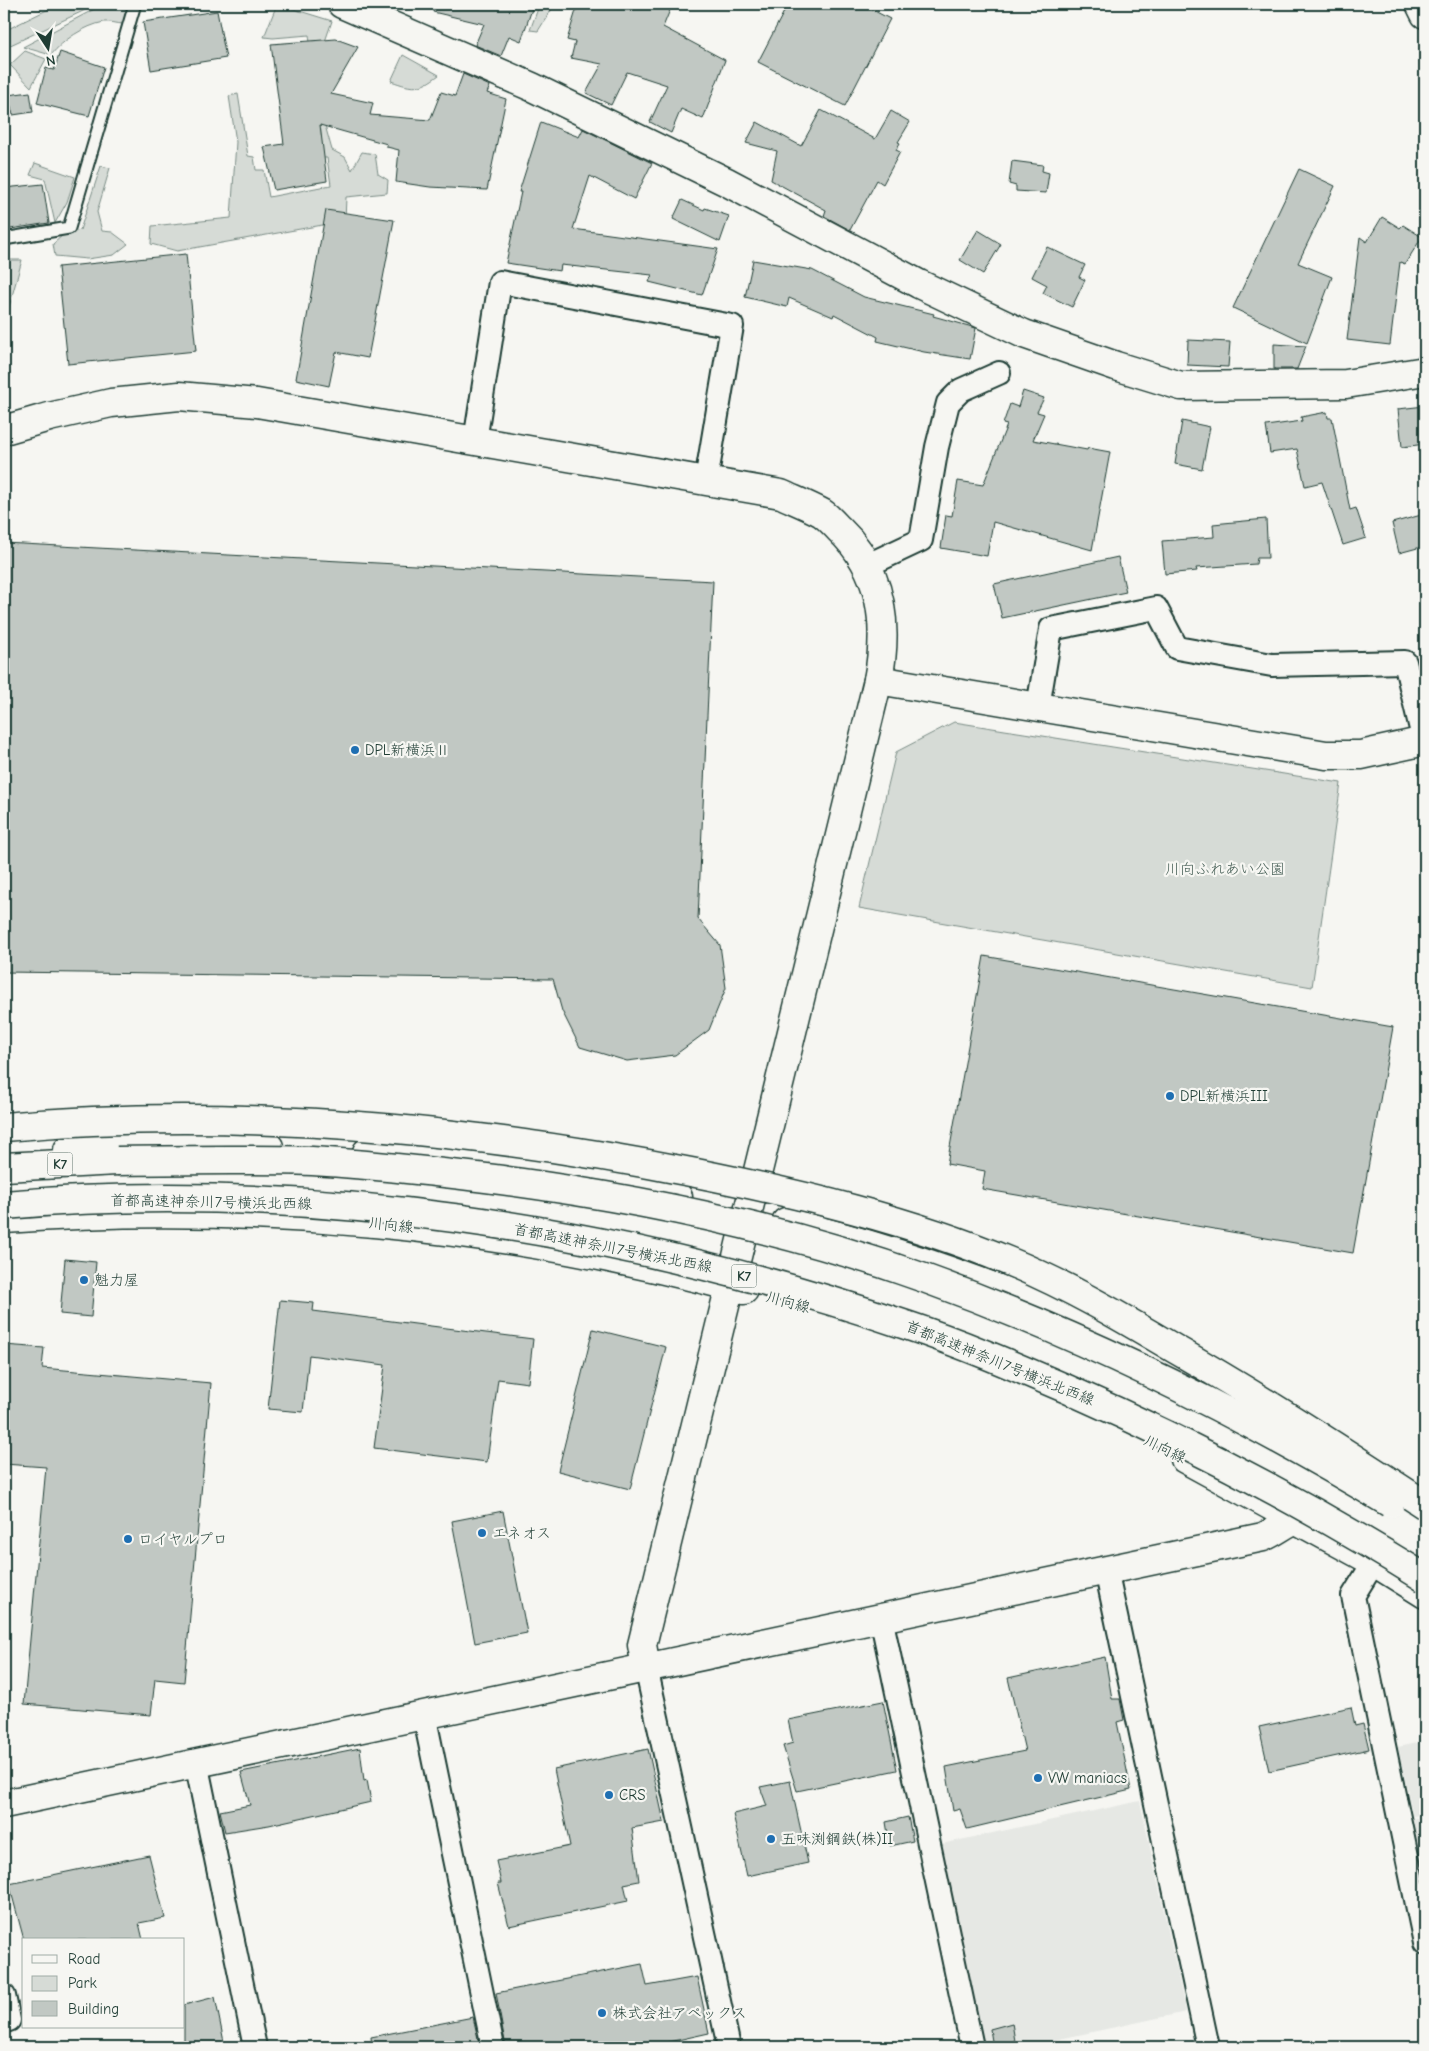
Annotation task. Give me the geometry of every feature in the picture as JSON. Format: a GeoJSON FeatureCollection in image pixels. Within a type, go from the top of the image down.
{"type":"FeatureCollection","features":[{"type":"Feature","properties":{"kind":"main road"},"geometry":{"type":"LineString","coordinates":[[342,4],[532,86],[727,182],[918,284],[1015,330],[1116,366],[1181,386],[1346,384],[1425,371]]}},
{"type":"Feature","properties":{"kind":"main road"},"geometry":{"type":"LineString","coordinates":[[1420,4],[1425,14]]}},
{"type":"Feature","properties":{"kind":"main road"},"geometry":{"type":"LineString","coordinates":[[4,430],[49,416],[111,403],[179,396],[257,403],[781,494],[823,514],[854,542],[868,565],[876,587],[884,624],[883,653],[878,680],[642,1645],[646,1667]]}},
{"type":"Feature","properties":{"kind":"main road"},"geometry":{"type":"LineString","coordinates":[[878,680],[1326,756],[1361,755],[1424,742]]}},
{"type":"Feature","properties":{"kind":"main road"},"geometry":{"type":"LineString","coordinates":[[4,1127],[129,1120],[233,1120],[338,1124],[544,1147],[642,1163],[776,1189],[918,1229],[973,1248],[1009,1261],[1100,1305],[1309,1428],[1425,1505]]}},
{"type":"Feature","properties":{"kind":"main road"},"geometry":{"type":"LineString","coordinates":[[4,1154],[117,1147],[215,1146],[312,1148],[430,1157],[544,1171],[639,1188],[834,1234],[927,1262],[1130,1344],[1306,1437],[1425,1505]]}},
{"type":"Feature","properties":{"kind":"main road","name":"K7"},"geometry":{"type":"LineString","coordinates":[[4,1167],[136,1160],[215,1159],[314,1162],[428,1171],[541,1186],[638,1202],[733,1223],[829,1248],[922,1278],[1026,1317],[1127,1362],[1235,1416],[1341,1474],[1425,1524]]}},
{"type":"Feature","properties":{"kind":"main road","name":"首都高速神奈川7号横浜北西線"},"geometry":{"type":"LineString","coordinates":[[4,1205],[120,1200],[213,1199],[306,1203],[409,1212],[512,1227],[613,1245],[713,1268],[810,1294],[908,1325],[1024,1370],[1120,1412],[1207,1455],[1382,1551],[1425,1578]]}},
{"type":"Feature","properties":{"kind":"main road","name":"川向線"},"geometry":{"type":"LineString","coordinates":[[4,1219],[117,1213],[208,1214],[302,1217],[406,1226],[508,1239],[608,1258],[730,1286],[901,1336],[1008,1377],[1196,1464],[1374,1562],[1425,1594]]}},
{"type":"Feature","properties":{"kind":"main road"},"geometry":{"type":"LineString","coordinates":[[1245,1541],[1258,1533],[1269,1519],[1272,1506]]}},
{"type":"Feature","properties":{"kind":"main road"},"geometry":{"type":"LineString","coordinates":[[4,1804],[1245,1541],[1276,1532],[1287,1523],[1296,1519]]}},
{"type":"Feature","properties":{"kind":"street"},"geometry":{"type":"LineString","coordinates":[[475,441],[500,282],[732,326],[706,481]]}},
{"type":"Feature","properties":{"kind":"street"},"geometry":{"type":"LineString","coordinates":[[868,565],[922,540],[937,447],[948,404],[962,390],[999,373]]}},
{"type":"Feature","properties":{"kind":"street"},"geometry":{"type":"LineString","coordinates":[[1038,707],[1052,629],[1156,608],[1177,648],[1272,665],[1405,662],[1424,742]]}},
{"type":"Feature","properties":{"kind":"street"},"geometry":{"type":"LineString","coordinates":[[1374,1562],[1353,1596],[1425,1943]]}},
{"type":"Feature","properties":{"kind":"street"},"geometry":{"type":"LineString","coordinates":[[1106,1570],[1208,2047]]}},
{"type":"Feature","properties":{"kind":"street"},"geometry":{"type":"LineString","coordinates":[[881,1617],[972,2047]]}},
{"type":"Feature","properties":{"kind":"street"},"geometry":{"type":"LineString","coordinates":[[646,1667],[729,2047]]}},
{"type":"Feature","properties":{"kind":"street"},"geometry":{"type":"LineString","coordinates":[[424,1714],[493,2047]]}},
{"type":"Feature","properties":{"kind":"street"},"geometry":{"type":"LineString","coordinates":[[196,1762],[255,2047]]}},
{"type":"Feature","properties":{"kind":"street"},"geometry":{"type":"LineString","coordinates":[[4,1996],[9,2020]]}},
{"type":"Feature","properties":{"kind":"lane"},"geometry":{"type":"LineString","coordinates":[[4,239],[69,228],[135,4]]}},
{"type":"Feature","properties":{"kind":"shaded area"},"geometry":{"type":"Polygon","coordinates":[[[1425,1741],[1425,1814],[1413,1816],[1398,1747],[1425,1741]]]}},
{"type":"Feature","properties":{"kind":"shaded area"},"geometry":{"type":"Polygon","coordinates":[[[1140,1801],[1186,2012],[1022,2047],[984,2047],[937,1845],[1140,1801]]]}},
{"type":"Feature","properties":{"kind":"shaded area"},"geometry":{"type":"Polygon","coordinates":[[[1425,1816],[1425,1884],[1411,1819],[1425,1816]]]}},
{"type":"Feature","properties":{"kind":"green space"},"geometry":{"type":"Polygon","coordinates":[[[59,4],[98,4],[4,48],[4,31],[59,4]]]}},
{"type":"Feature","properties":{"kind":"green space"},"geometry":{"type":"Polygon","coordinates":[[[131,4],[123,24],[106,22],[82,30],[68,39],[51,55],[23,47],[102,5],[131,4]]]}},
{"type":"Feature","properties":{"kind":"green space"},"geometry":{"type":"Polygon","coordinates":[[[277,4],[332,21],[319,59],[312,58],[309,35],[264,37],[277,4]]]}},
{"type":"Feature","properties":{"kind":"green space"},"geometry":{"type":"Polygon","coordinates":[[[534,4],[555,4],[538,31],[530,30],[539,6],[534,4]]]}},
{"type":"Feature","properties":{"kind":"green space"},"geometry":{"type":"Polygon","coordinates":[[[25,51],[46,59],[31,87],[10,65],[25,51]]]}},
{"type":"Feature","properties":{"kind":"green space"},"geometry":{"type":"Polygon","coordinates":[[[403,55],[439,75],[416,87],[405,86],[391,81],[403,55]]]}},
{"type":"Feature","properties":{"kind":"green space"},"geometry":{"type":"Polygon","coordinates":[[[315,90],[332,150],[345,157],[352,170],[362,152],[375,154],[378,174],[388,180],[387,193],[346,197],[345,221],[177,251],[151,244],[152,226],[231,218],[236,142],[229,96],[238,94],[248,156],[254,157],[256,170],[264,170],[269,197],[331,185],[327,158],[315,158],[315,90]]]}},
{"type":"Feature","properties":{"kind":"green space"},"geometry":{"type":"Polygon","coordinates":[[[35,163],[75,177],[67,202],[55,223],[45,179],[30,175],[35,163]]]}},
{"type":"Feature","properties":{"kind":"green space"},"geometry":{"type":"Polygon","coordinates":[[[101,166],[110,168],[97,212],[102,231],[112,232],[128,244],[114,255],[87,259],[55,256],[53,244],[64,234],[80,230],[101,166]]]}},
{"type":"Feature","properties":{"kind":"green space"},"geometry":{"type":"Polygon","coordinates":[[[4,260],[22,260],[7,314],[4,313],[4,260]]]}},
{"type":"Feature","properties":{"kind":"green space","name":"川向ふれあい公園"},"geometry":{"type":"Polygon","coordinates":[[[954,722],[1341,783],[1312,987],[859,908],[896,752],[954,722]]]}},
{"type":"Feature","properties":{"kind":"building"},"geometry":{"type":"Polygon","coordinates":[[[434,4],[519,4],[532,9],[521,41],[509,36],[501,56],[475,45],[484,24],[433,12],[434,4]]]}},
{"type":"Feature","properties":{"kind":"building"},"geometry":{"type":"Polygon","coordinates":[[[578,4],[653,4],[670,10],[663,27],[725,60],[703,119],[681,109],[671,133],[650,122],[667,85],[627,72],[611,105],[586,93],[602,64],[571,58],[575,42],[567,40],[578,4]]]}},
{"type":"Feature","properties":{"kind":"building"},"geometry":{"type":"Polygon","coordinates":[[[788,4],[861,4],[890,19],[845,106],[758,62],[788,4]]]}},
{"type":"Feature","properties":{"kind":"building"},"geometry":{"type":"Polygon","coordinates":[[[217,11],[226,58],[151,70],[143,22],[217,11]]]}},
{"type":"Feature","properties":{"kind":"building"},"geometry":{"type":"Polygon","coordinates":[[[336,39],[358,47],[331,94],[373,103],[370,115],[430,120],[441,92],[455,96],[463,74],[490,86],[487,93],[506,99],[487,190],[430,187],[396,182],[399,150],[387,147],[387,144],[320,125],[327,181],[274,190],[264,147],[284,144],[271,44],[336,39]]]}},
{"type":"Feature","properties":{"kind":"building"},"geometry":{"type":"Polygon","coordinates":[[[60,52],[104,67],[89,116],[37,103],[46,68],[54,70],[60,52]]]}},
{"type":"Feature","properties":{"kind":"building"},"geometry":{"type":"Polygon","coordinates":[[[30,92],[33,112],[13,115],[8,95],[30,92]]]}},
{"type":"Feature","properties":{"kind":"building"},"geometry":{"type":"Polygon","coordinates":[[[821,110],[875,139],[891,111],[910,122],[898,142],[900,143],[896,150],[900,152],[883,184],[877,180],[850,230],[824,216],[826,210],[771,180],[777,151],[746,143],[757,122],[801,146],[821,110]]]}},
{"type":"Feature","properties":{"kind":"building"},"geometry":{"type":"Polygon","coordinates":[[[541,122],[579,137],[583,129],[652,163],[634,199],[590,176],[573,229],[718,249],[702,295],[649,282],[652,275],[561,265],[560,271],[506,263],[521,192],[519,192],[541,122]]]}},
{"type":"Feature","properties":{"kind":"building"},"geometry":{"type":"Polygon","coordinates":[[[1012,161],[1043,165],[1042,171],[1049,173],[1046,193],[1016,191],[1016,186],[1009,184],[1012,161]]]}},
{"type":"Feature","properties":{"kind":"building"},"geometry":{"type":"Polygon","coordinates":[[[1299,169],[1335,186],[1298,263],[1332,277],[1307,343],[1233,308],[1299,169]]]}},
{"type":"Feature","properties":{"kind":"building"},"geometry":{"type":"Polygon","coordinates":[[[43,184],[49,223],[4,230],[4,188],[43,184]]]}},
{"type":"Feature","properties":{"kind":"building"},"geometry":{"type":"Polygon","coordinates":[[[682,200],[704,210],[705,208],[729,216],[720,242],[673,219],[682,200]]]}},
{"type":"Feature","properties":{"kind":"building"},"geometry":{"type":"Polygon","coordinates":[[[326,210],[394,220],[368,358],[336,352],[329,386],[296,379],[326,210]]]}},
{"type":"Feature","properties":{"kind":"building"},"geometry":{"type":"Polygon","coordinates":[[[1382,217],[1400,228],[1403,225],[1422,237],[1405,264],[1400,262],[1390,345],[1347,340],[1360,237],[1367,242],[1382,217]]]}},
{"type":"Feature","properties":{"kind":"building"},"geometry":{"type":"Polygon","coordinates":[[[978,230],[1001,244],[983,274],[960,260],[978,230]]]}},
{"type":"Feature","properties":{"kind":"building"},"geometry":{"type":"Polygon","coordinates":[[[1047,247],[1085,265],[1079,277],[1085,280],[1072,307],[1043,293],[1047,285],[1032,277],[1047,247]]]}},
{"type":"Feature","properties":{"kind":"building"},"geometry":{"type":"Polygon","coordinates":[[[186,254],[196,351],[68,364],[58,267],[186,254]]]}},
{"type":"Feature","properties":{"kind":"building"},"geometry":{"type":"Polygon","coordinates":[[[753,260],[812,270],[864,297],[934,314],[933,316],[976,328],[970,359],[924,352],[877,341],[878,337],[834,314],[833,317],[789,298],[787,307],[745,297],[753,260]]]}},
{"type":"Feature","properties":{"kind":"building"},"geometry":{"type":"Polygon","coordinates":[[[1188,340],[1230,342],[1228,367],[1187,365],[1188,340]]]}},
{"type":"Feature","properties":{"kind":"building"},"geometry":{"type":"Polygon","coordinates":[[[1274,344],[1306,346],[1297,369],[1274,369],[1274,344]]]}},
{"type":"Feature","properties":{"kind":"building"},"geometry":{"type":"Polygon","coordinates":[[[1023,391],[1044,398],[1037,412],[1044,414],[1033,440],[1087,450],[1088,448],[1110,452],[1092,550],[993,522],[987,556],[941,548],[946,515],[952,516],[958,481],[983,485],[1007,425],[1003,424],[1010,404],[1018,407],[1023,391]]]}},
{"type":"Feature","properties":{"kind":"building"},"geometry":{"type":"Polygon","coordinates":[[[1425,406],[1425,444],[1402,447],[1398,409],[1425,406]]]}},
{"type":"Feature","properties":{"kind":"building"},"geometry":{"type":"Polygon","coordinates":[[[1327,412],[1328,418],[1332,418],[1350,510],[1356,508],[1366,538],[1343,545],[1322,482],[1305,486],[1297,449],[1270,453],[1266,426],[1302,421],[1301,417],[1327,412]]]}},
{"type":"Feature","properties":{"kind":"building"},"geometry":{"type":"Polygon","coordinates":[[[1182,421],[1210,427],[1202,469],[1175,464],[1182,421]]]}},
{"type":"Feature","properties":{"kind":"building"},"geometry":{"type":"Polygon","coordinates":[[[1425,514],[1425,546],[1399,553],[1392,523],[1425,514]]]}},
{"type":"Feature","properties":{"kind":"building"},"geometry":{"type":"Polygon","coordinates":[[[1266,519],[1268,558],[1257,558],[1256,564],[1196,568],[1197,571],[1165,574],[1162,541],[1214,537],[1213,524],[1266,519]]]}},
{"type":"Feature","properties":{"kind":"building","name":"DPL新横浜Ⅱ"},"geometry":{"type":"Polygon","coordinates":[[[4,543],[713,581],[698,919],[720,945],[726,988],[709,1030],[675,1055],[627,1061],[580,1047],[562,1011],[553,979],[4,972],[4,543]]]}},
{"type":"Feature","properties":{"kind":"building"},"geometry":{"type":"Polygon","coordinates":[[[1118,557],[1126,592],[1002,618],[994,584],[1118,557]]]}},
{"type":"Feature","properties":{"kind":"building","name":"DPL新横浜III"},"geometry":{"type":"Polygon","coordinates":[[[984,956],[1393,1027],[1353,1253],[982,1189],[985,1171],[947,1164],[984,956]]]}},
{"type":"Feature","properties":{"kind":"building"},"geometry":{"type":"Polygon","coordinates":[[[65,1259],[96,1262],[91,1317],[60,1314],[65,1259]]]}},
{"type":"Feature","properties":{"kind":"building"},"geometry":{"type":"Polygon","coordinates":[[[280,1300],[314,1303],[313,1311],[533,1339],[528,1383],[498,1379],[487,1462],[374,1448],[385,1365],[309,1355],[303,1412],[268,1409],[280,1300]]]}},
{"type":"Feature","properties":{"kind":"building"},"geometry":{"type":"Polygon","coordinates":[[[593,1329],[666,1347],[630,1489],[558,1471],[593,1329]]]}},
{"type":"Feature","properties":{"kind":"building"},"geometry":{"type":"Polygon","coordinates":[[[4,1345],[44,1348],[42,1368],[211,1383],[184,1682],[155,1679],[151,1715],[24,1704],[46,1467],[4,1464],[4,1345]]]}},
{"type":"Feature","properties":{"kind":"building"},"geometry":{"type":"Polygon","coordinates":[[[503,1511],[527,1633],[475,1643],[452,1521],[503,1511]]]}},
{"type":"Feature","properties":{"kind":"building"},"geometry":{"type":"Polygon","coordinates":[[[1105,1657],[1112,1699],[1120,1699],[1124,1720],[1117,1722],[1131,1790],[967,1829],[960,1809],[953,1811],[946,1767],[1025,1751],[1008,1678],[1105,1657]]]}},
{"type":"Feature","properties":{"kind":"building"},"geometry":{"type":"Polygon","coordinates":[[[883,1701],[897,1770],[797,1791],[783,1746],[793,1743],[788,1720],[883,1701]]]}},
{"type":"Feature","properties":{"kind":"building"},"geometry":{"type":"Polygon","coordinates":[[[1351,1707],[1355,1726],[1363,1724],[1369,1749],[1269,1771],[1259,1727],[1351,1707]]]}},
{"type":"Feature","properties":{"kind":"building"},"geometry":{"type":"Polygon","coordinates":[[[360,1748],[364,1781],[367,1780],[371,1802],[269,1825],[225,1832],[220,1811],[250,1805],[241,1772],[360,1748]]]}},
{"type":"Feature","properties":{"kind":"building"},"geometry":{"type":"Polygon","coordinates":[[[648,1749],[664,1822],[632,1828],[639,1881],[624,1884],[628,1901],[509,1926],[498,1883],[501,1883],[496,1861],[570,1846],[554,1769],[648,1749]]]}},
{"type":"Feature","properties":{"kind":"building","name":"五味渕鋼鉄(株)II"},"geometry":{"type":"Polygon","coordinates":[[[790,1781],[808,1863],[747,1876],[733,1814],[767,1806],[760,1787],[790,1781]]]}},
{"type":"Feature","properties":{"kind":"building"},"geometry":{"type":"Polygon","coordinates":[[[908,1817],[913,1841],[890,1846],[886,1822],[908,1817]]]}},
{"type":"Feature","properties":{"kind":"building"},"geometry":{"type":"Polygon","coordinates":[[[149,1855],[165,1918],[139,1923],[143,1938],[23,1938],[9,1884],[149,1855]]]}},
{"type":"Feature","properties":{"kind":"building","name":"株式会社アペックス"},"geometry":{"type":"Polygon","coordinates":[[[642,1964],[647,1986],[697,1977],[709,2033],[646,2047],[506,2047],[496,1993],[642,1964]]]}},
{"type":"Feature","properties":{"kind":"building"},"geometry":{"type":"Polygon","coordinates":[[[215,1997],[225,2047],[184,2047],[185,2005],[215,1997]]]}},
{"type":"Feature","properties":{"kind":"building"},"geometry":{"type":"Polygon","coordinates":[[[473,2017],[480,2047],[372,2047],[371,2037],[473,2017]]]}},
{"type":"Feature","properties":{"kind":"building"},"geometry":{"type":"Polygon","coordinates":[[[1012,2023],[1016,2047],[993,2047],[990,2029],[1012,2023]]]}},
{"type":"Feature","properties":{"kind":"place","name":"DPL新横浜Ⅱ"},"geometry":{"type":"Point","coordinates":[355,750]}},
{"type":"Feature","properties":{"kind":"place","name":"DPL新横浜III"},"geometry":{"type":"Point","coordinates":[1170,1096]}},
{"type":"Feature","properties":{"kind":"place","name":"魁力屋"},"geometry":{"type":"Point","coordinates":[84,1280]}},
{"type":"Feature","properties":{"kind":"place","name":"エネオス"},"geometry":{"type":"Point","coordinates":[482,1533]}},
{"type":"Feature","properties":{"kind":"place","name":"ロイヤルプロ"},"geometry":{"type":"Point","coordinates":[128,1539]}},
{"type":"Feature","properties":{"kind":"place","name":"VW maniacs"},"geometry":{"type":"Point","coordinates":[1038,1778]}},
{"type":"Feature","properties":{"kind":"place","name":"CRS"},"geometry":{"type":"Point","coordinates":[609,1795]}},
{"type":"Feature","properties":{"kind":"place","name":"五味渕鋼鉄(株)II"},"geometry":{"type":"Point","coordinates":[771,1839]}},
{"type":"Feature","properties":{"kind":"place","name":"株式会社アペックス"},"geometry":{"type":"Point","coordinates":[602,2013]}}]}
